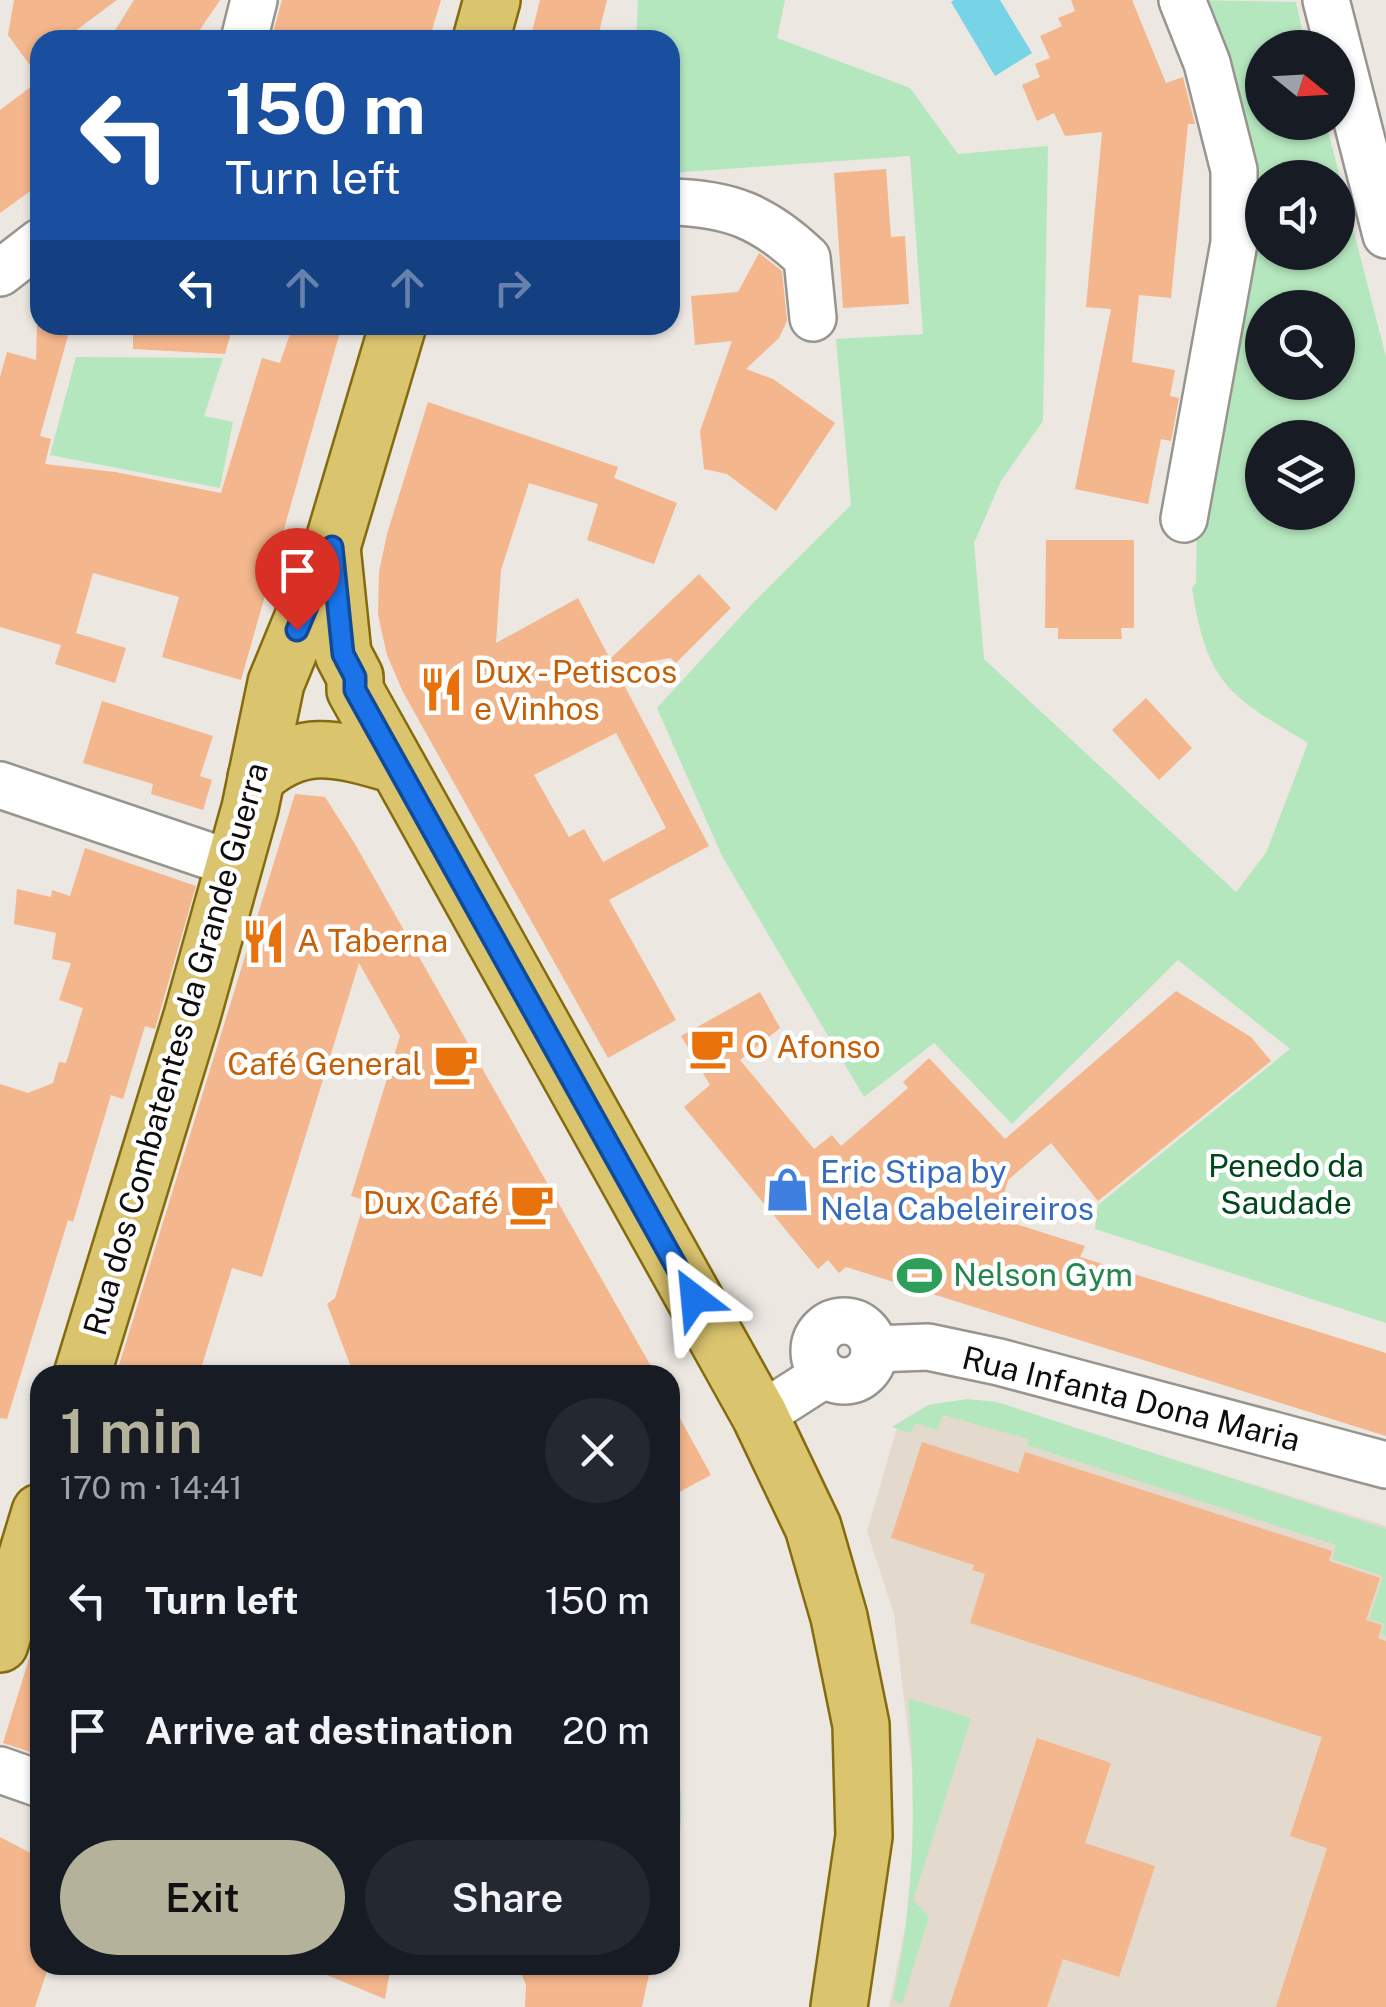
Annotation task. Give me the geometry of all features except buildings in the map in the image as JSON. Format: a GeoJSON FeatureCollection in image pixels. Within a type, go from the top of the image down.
{"type":"FeatureCollection","features":[{"type":"Feature","properties":{"kind":"main road"},"geometry":{"type":"LineString","coordinates":[[484,30],[492,0]]}},
{"type":"Feature","properties":{"kind":"main road","name":"Rua dos Combatentes da Grande Guerra"},"geometry":{"type":"LineString","coordinates":[[85,1365],[192,1016],[256,778],[280,671],[332,547],[395,335]]}},
{"type":"Feature","properties":{"kind":"main road"},"geometry":{"type":"LineString","coordinates":[[332,547],[349,672]]}},
{"type":"Feature","properties":{"kind":"main road"},"geometry":{"type":"LineString","coordinates":[[280,671],[293,650],[312,643],[333,647],[349,672],[396,765],[760,1416],[812,1527],[838,1618],[861,1725],[864,1836],[839,2007]]}},
{"type":"Feature","properties":{"kind":"main road"},"geometry":{"type":"LineString","coordinates":[[256,778],[272,763],[317,748],[350,752],[396,765]]}},
{"type":"Feature","properties":{"kind":"main road"},"geometry":{"type":"LineString","coordinates":[[0,1644],[30,1555]]}},
{"type":"Feature","properties":{"kind":"street"},"geometry":{"type":"LineString","coordinates":[[246,30],[254,0]]}},
{"type":"Feature","properties":{"kind":"street"},"geometry":{"type":"LineString","coordinates":[[1182,0],[1207,63],[1234,170],[1234,225],[1223,309],[1184,520]]}},
{"type":"Feature","properties":{"kind":"street"},"geometry":{"type":"LineString","coordinates":[[1326,0],[1386,235]]}},
{"type":"Feature","properties":{"kind":"street"},"geometry":{"type":"LineString","coordinates":[[680,203],[726,206],[788,239],[807,258],[812,318]]}},
{"type":"Feature","properties":{"kind":"street"},"geometry":{"type":"LineString","coordinates":[[0,273],[30,250]]}},
{"type":"Feature","properties":{"kind":"street"},"geometry":{"type":"LineString","coordinates":[[0,785],[233,864]]}},
{"type":"Feature","properties":{"kind":"street","name":"Rua Infanta Dona Maria"},"geometry":{"type":"LineString","coordinates":[[760,1416],[824,1374],[843,1382],[862,1376],[874,1349],[928,1347],[999,1362],[1386,1465]]}},
{"type":"Feature","properties":{"kind":"street"},"geometry":{"type":"LineString","coordinates":[[0,1770],[30,1780]]}},
{"type":"Feature","properties":{"kind":"shaded area"},"geometry":{"type":"Polygon","coordinates":[[[997,1404],[1386,1526],[1386,2007],[889,2007],[906,1922],[913,1845],[912,1767],[894,1614],[867,1531],[897,1428],[907,1417],[997,1404]]]}},
{"type":"Feature","properties":{"kind":"green space","name":"Penedo da Saudade"},"geometry":{"type":"Polygon","coordinates":[[[638,0],[785,0],[777,38],[910,88],[958,154],[1048,146],[1043,421],[1001,481],[974,543],[984,659],[1236,892],[1266,853],[1308,743],[1240,698],[1214,667],[1205,646],[1192,588],[1196,583],[1197,527],[1245,270],[1355,270],[1355,236],[1386,357],[1386,1323],[1095,1229],[1098,1205],[1290,1049],[1178,960],[1012,1124],[934,1043],[864,1097],[722,856],[657,708],[753,603],[851,505],[836,339],[923,334],[910,156],[680,172],[680,30],[636,30],[638,0]]]}},
{"type":"Feature","properties":{"kind":"green space"},"geometry":{"type":"Polygon","coordinates":[[[1192,0],[1296,2],[1302,30],[1245,30],[1245,140],[1330,140],[1335,160],[1245,160],[1245,269],[1192,0]]]}},
{"type":"Feature","properties":{"kind":"green space"},"geometry":{"type":"Polygon","coordinates":[[[76,357],[223,358],[204,416],[233,422],[220,488],[50,455],[76,357]]]}},
{"type":"Feature","properties":{"kind":"green space"},"geometry":{"type":"Polygon","coordinates":[[[967,1399],[997,1402],[1386,1529],[1386,1636],[1381,1634],[1384,1624],[1369,1619],[1383,1576],[1332,1559],[1336,1545],[1027,1445],[1028,1439],[943,1415],[937,1430],[915,1423],[911,1433],[892,1427],[928,1405],[967,1399]]]}},
{"type":"Feature","properties":{"kind":"green space"},"geometry":{"type":"Polygon","coordinates":[[[908,1698],[971,1718],[913,1900],[929,1917],[902,2004],[893,2000],[906,1925],[912,1850],[908,1698]]]}},
{"type":"Feature","properties":{"kind":"water"},"geometry":{"type":"Polygon","coordinates":[[[1000,0],[1032,53],[995,76],[951,2],[1000,0]]]}},
{"type":"Feature","properties":{"kind":"place","name":"Dux - Petiscos e Vinhos"},"geometry":{"type":"Point","coordinates":[441,690]}},
{"type":"Feature","properties":{"kind":"place","name":"A Taberna"},"geometry":{"type":"Point","coordinates":[264,941]}},
{"type":"Feature","properties":{"kind":"place","name":"O Afonso"},"geometry":{"type":"Point","coordinates":[712,1047]}},
{"type":"Feature","properties":{"kind":"place","name":"Café General"},"geometry":{"type":"Point","coordinates":[455,1064]}},
{"type":"Feature","properties":{"kind":"place","name":"Eric Stipa by Nela Cabeleireiros"},"geometry":{"type":"Point","coordinates":[787,1190]}},
{"type":"Feature","properties":{"kind":"place","name":"Dux Café"},"geometry":{"type":"Point","coordinates":[532,1203]}},
{"type":"Feature","properties":{"kind":"place","name":"Nelson Gym"},"geometry":{"type":"Point","coordinates":[920,1275]}},
{"type":"Feature","properties":{"kind":"route"},"geometry":{"type":"LineString","coordinates":[[297,630],[332,547],[343,654],[351,664],[355,690],[694,1298]]}}]}
